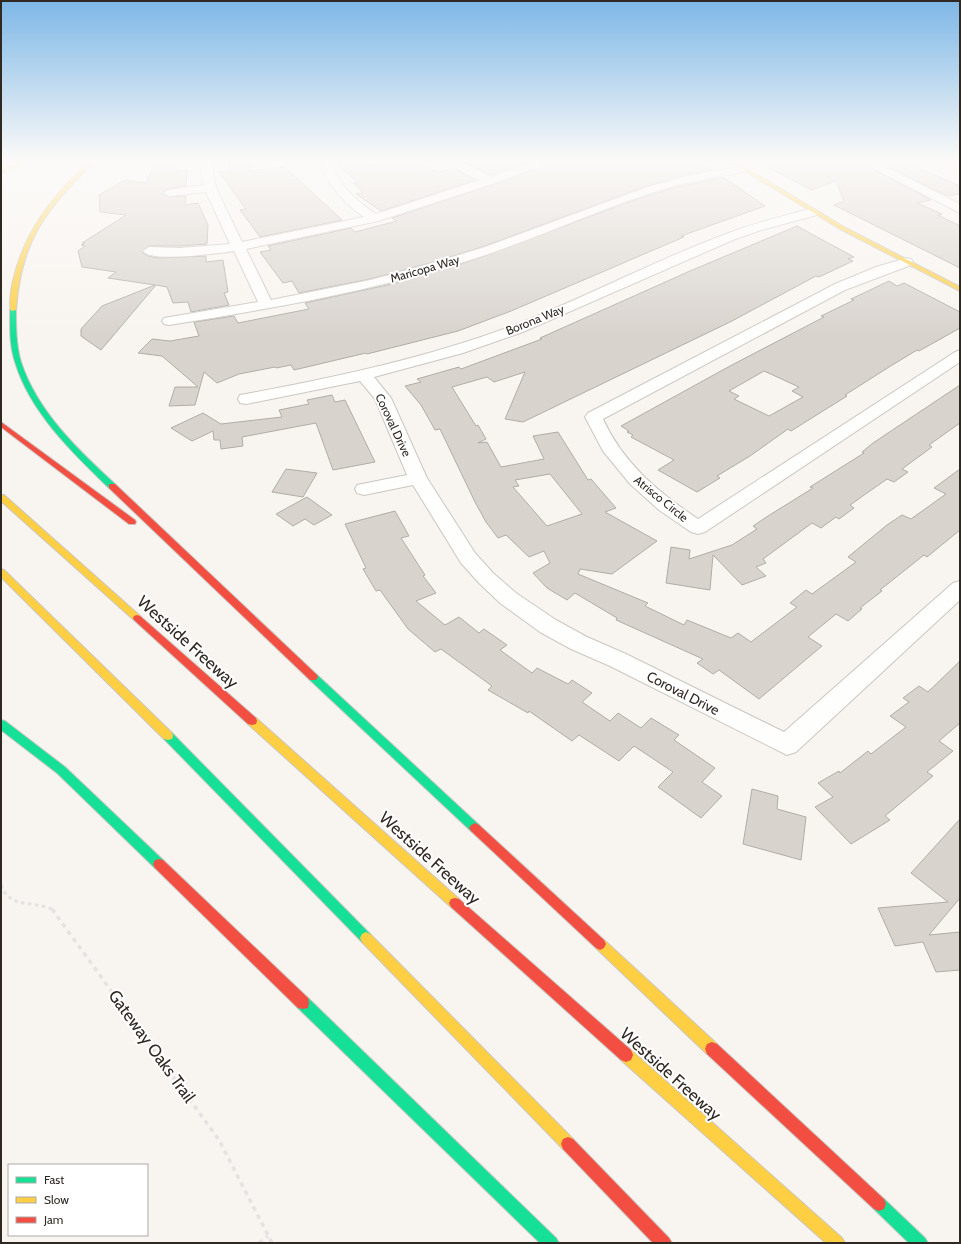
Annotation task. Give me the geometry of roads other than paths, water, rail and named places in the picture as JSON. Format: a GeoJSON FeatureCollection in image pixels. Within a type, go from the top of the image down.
{"type":"FeatureCollection","features":[{"type":"Feature","properties":{"kind":"main road"},"geometry":{"type":"LineString","coordinates":[[37,218],[26,234],[16,255],[8,290],[7,315],[11,340],[16,359],[29,389],[50,420],[77,452],[202,574],[920,1243]]}},
{"type":"Feature","properties":{"kind":"main road"},"geometry":{"type":"LineString","coordinates":[[825,218],[906,262],[960,289]]}},
{"type":"Feature","properties":{"kind":"main road"},"geometry":{"type":"LineString","coordinates":[[1,424],[202,574]]}},
{"type":"Feature","properties":{"kind":"main road","name":"Westside Freeway"},"geometry":{"type":"LineString","coordinates":[[1,497],[837,1243]]}},
{"type":"Feature","properties":{"kind":"main road"},"geometry":{"type":"LineString","coordinates":[[1,572],[160,727],[664,1243]]}},
{"type":"Feature","properties":{"kind":"main road"},"geometry":{"type":"LineString","coordinates":[[1,724],[61,770],[551,1243]]}},
{"type":"Feature","properties":{"kind":"main road"},"geometry":{"type":"LineString","coordinates":[[21,751],[61,770]]}},
{"type":"Feature","properties":{"kind":"street"},"geometry":{"type":"LineString","coordinates":[[225,218],[266,304]]}},
{"type":"Feature","properties":{"kind":"street"},"geometry":{"type":"LineString","coordinates":[[149,251],[186,252],[238,246],[305,234],[374,218]]}},
{"type":"Feature","properties":{"kind":"street","name":"Maricopa Way"},"geometry":{"type":"LineString","coordinates":[[169,321],[356,288],[435,267],[571,218]]}},
{"type":"Feature","properties":{"kind":"street","name":"Borona Way"},"geometry":{"type":"LineString","coordinates":[[246,399],[364,375],[416,362],[488,339],[530,323],[729,237],[757,227],[791,218]]}},
{"type":"Feature","properties":{"kind":"street","name":"Atrisco Circle"},"geometry":{"type":"LineString","coordinates":[[906,262],[881,270],[840,287],[594,416],[608,447],[631,475],[650,494],[698,528],[960,355]]}},
{"type":"Feature","properties":{"kind":"street","name":"Coroval Drive"},"geometry":{"type":"LineString","coordinates":[[364,375],[383,398],[418,478],[468,558],[486,578],[508,598],[548,626],[579,643],[787,745],[960,588]]}},
{"type":"Feature","properties":{"kind":"street"},"geometry":{"type":"LineString","coordinates":[[364,489],[418,478]]}}]}
